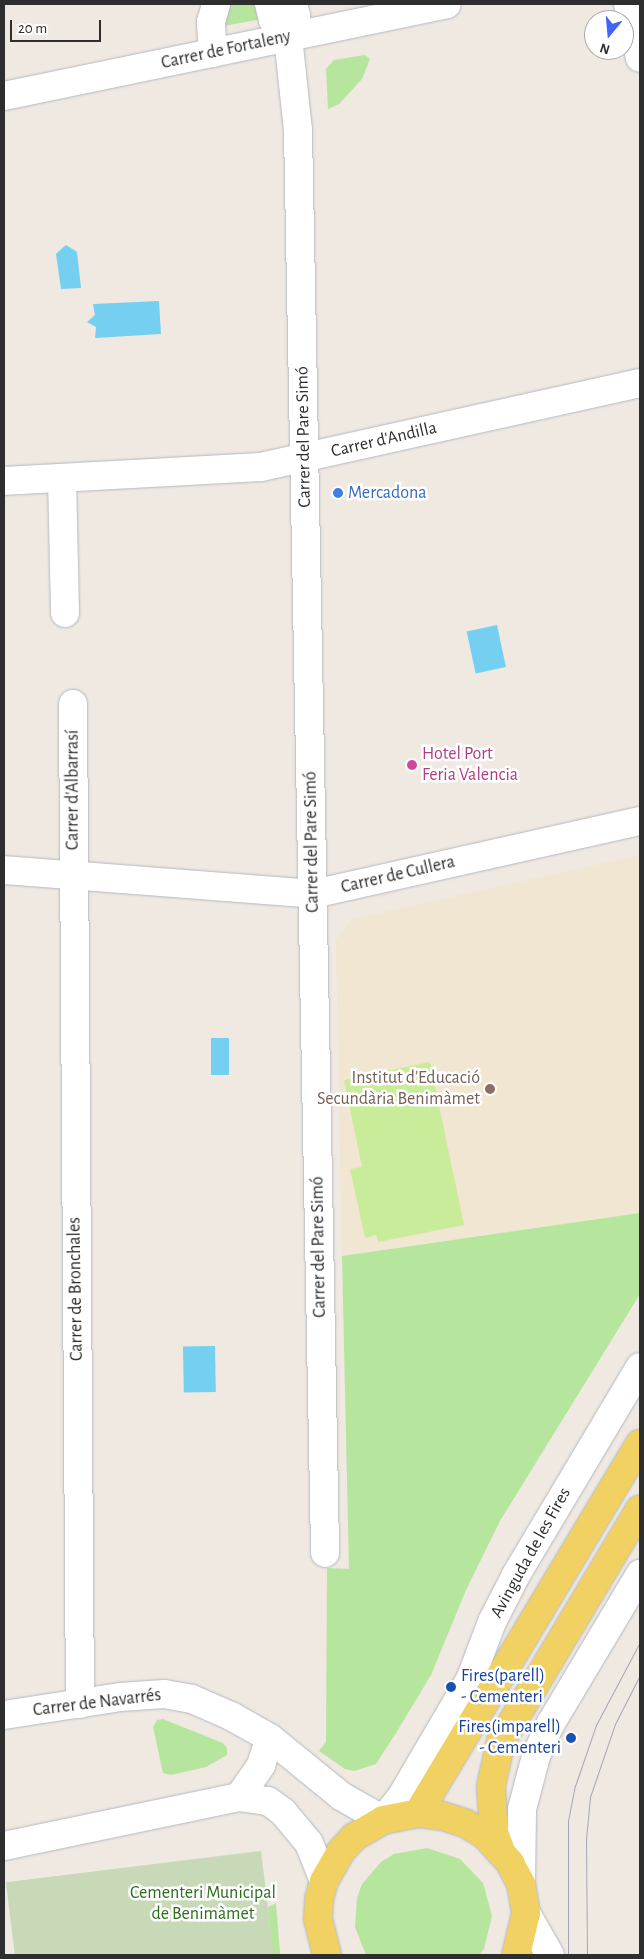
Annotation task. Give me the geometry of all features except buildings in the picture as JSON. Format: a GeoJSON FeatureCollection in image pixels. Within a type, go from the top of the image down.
{"type":"FeatureCollection","features":[{"type":"Feature","properties":{"kind":"main road","name":"Avinguda de les Fires"},"geometry":{"type":"LineString","coordinates":[[418,1813],[640,1444]]}},
{"type":"Feature","properties":{"kind":"main road"},"geometry":{"type":"LineString","coordinates":[[516,1955],[526,1913],[521,1884],[501,1851],[494,1832],[491,1786],[501,1741],[640,1509]]}},
{"type":"Feature","properties":{"kind":"main road"},"geometry":{"type":"LineString","coordinates":[[327,1955],[318,1919],[324,1881],[341,1851],[354,1838],[383,1820],[418,1813],[443,1816],[465,1823],[485,1835],[501,1851]]}},
{"type":"Feature","properties":{"kind":"street"},"geometry":{"type":"LineString","coordinates":[[213,53],[211,22],[216,4]]}},
{"type":"Feature","properties":{"kind":"street"},"geometry":{"type":"LineString","coordinates":[[269,4],[273,20],[288,37],[296,16],[293,4]]}},
{"type":"Feature","properties":{"kind":"street","name":"Carrer de Fortaleny"},"geometry":{"type":"LineString","coordinates":[[4,96],[288,37],[374,11],[447,4]]}},
{"type":"Feature","properties":{"kind":"street"},"geometry":{"type":"LineString","coordinates":[[628,4],[640,58]]}},
{"type":"Feature","properties":{"kind":"street","name":"Carrer del Pare Simó"},"geometry":{"type":"LineString","coordinates":[[288,37],[298,130],[325,1553]]}},
{"type":"Feature","properties":{"kind":"street","name":"Carrer d'Andilla"},"geometry":{"type":"LineString","coordinates":[[4,481],[262,467],[640,383]]}},
{"type":"Feature","properties":{"kind":"street"},"geometry":{"type":"LineString","coordinates":[[62,478],[65,613]]}},
{"type":"Feature","properties":{"kind":"street","name":"Carrer d'Albarrasí"},"geometry":{"type":"LineString","coordinates":[[72,875],[73,704]]}},
{"type":"Feature","properties":{"kind":"street","name":"Carrer de Cullera"},"geometry":{"type":"LineString","coordinates":[[4,870],[313,894],[640,821]]}},
{"type":"Feature","properties":{"kind":"street","name":"Carrer de Bronchales"},"geometry":{"type":"LineString","coordinates":[[72,875],[80,1704]]}},
{"type":"Feature","properties":{"kind":"street","name":"Avinguda de les Fires"},"geometry":{"type":"LineString","coordinates":[[383,1820],[403,1794],[470,1680],[492,1622],[516,1575],[640,1367]]}},
{"type":"Feature","properties":{"kind":"street"},"geometry":{"type":"LineString","coordinates":[[521,1884],[522,1809],[536,1756],[551,1724],[640,1574]]}},
{"type":"Feature","properties":{"kind":"street","name":"Carrer de Navarrés"},"geometry":{"type":"LineString","coordinates":[[4,1715],[164,1694],[200,1703],[270,1738],[341,1796],[383,1820]]}},
{"type":"Feature","properties":{"kind":"street"},"geometry":{"type":"LineString","coordinates":[[239,1797],[261,1764],[270,1738]]}},
{"type":"Feature","properties":{"kind":"street"},"geometry":{"type":"LineString","coordinates":[[4,1846],[239,1797],[268,1801],[283,1812],[309,1843],[324,1881]]}},
{"type":"Feature","properties":{"kind":"street"},"geometry":{"type":"LineString","coordinates":[[526,1913],[550,1955]]}},
{"type":"Feature","properties":{"kind":"shaded area","name":"Institut d'Educació Secundària Benimàmet"},"geometry":{"type":"Polygon","coordinates":[[[640,855],[640,1213],[342,1256],[336,940],[353,919],[640,855]]]}},
{"type":"Feature","properties":{"kind":"green space"},"geometry":{"type":"Polygon","coordinates":[[[226,4],[259,4],[261,19],[219,27],[226,4]]]}},
{"type":"Feature","properties":{"kind":"green space"},"geometry":{"type":"Polygon","coordinates":[[[365,55],[370,59],[362,79],[339,104],[328,109],[326,69],[334,60],[365,55]]]}},
{"type":"Feature","properties":{"kind":"green space"},"geometry":{"type":"Polygon","coordinates":[[[430,1062],[464,1225],[378,1242],[376,1235],[365,1238],[350,1169],[362,1167],[344,1080],[430,1062]]]}},
{"type":"Feature","properties":{"kind":"green space"},"geometry":{"type":"Polygon","coordinates":[[[640,1213],[640,1294],[500,1521],[466,1590],[431,1675],[396,1733],[376,1764],[354,1771],[345,1769],[319,1751],[326,1742],[327,1568],[349,1569],[342,1256],[640,1213]]]}},
{"type":"Feature","properties":{"kind":"green space"},"geometry":{"type":"Polygon","coordinates":[[[163,1719],[223,1743],[227,1748],[227,1755],[206,1767],[171,1775],[163,1773],[153,1727],[157,1720],[163,1719]]]}},
{"type":"Feature","properties":{"kind":"green space"},"geometry":{"type":"Polygon","coordinates":[[[427,1848],[460,1859],[483,1883],[492,1916],[484,1949],[479,1955],[366,1955],[355,1927],[357,1898],[362,1884],[381,1862],[394,1854],[427,1848]]]}},
{"type":"Feature","properties":{"kind":"green space","name":"Cementeri Municipal de Benimàmet"},"geometry":{"type":"Polygon","coordinates":[[[261,1851],[274,1955],[15,1955],[6,1882],[261,1851]]]}},
{"type":"Feature","properties":{"kind":"green space"},"geometry":{"type":"Polygon","coordinates":[[[276,1903],[281,1955],[273,1955],[268,1907],[276,1903]]]}},
{"type":"Feature","properties":{"kind":"water"},"geometry":{"type":"Polygon","coordinates":[[[66,245],[77,252],[81,288],[61,289],[56,254],[66,245]]]}},
{"type":"Feature","properties":{"kind":"water"},"geometry":{"type":"Polygon","coordinates":[[[159,301],[161,334],[95,338],[96,327],[87,322],[95,315],[93,304],[159,301]]]}},
{"type":"Feature","properties":{"kind":"water"},"geometry":{"type":"Polygon","coordinates":[[[497,625],[506,667],[476,674],[467,631],[497,625]]]}},
{"type":"Feature","properties":{"kind":"water"},"geometry":{"type":"Polygon","coordinates":[[[211,1038],[229,1038],[229,1075],[211,1075],[211,1038]]]}},
{"type":"Feature","properties":{"kind":"water"},"geometry":{"type":"Polygon","coordinates":[[[215,1346],[216,1392],[184,1393],[183,1347],[215,1346]]]}},
{"type":"Feature","properties":{"kind":"tram line"},"geometry":{"type":"LineString","coordinates":[[568,1955],[568,1821],[575,1786],[596,1725],[640,1642]]}},
{"type":"Feature","properties":{"kind":"tram line"},"geometry":{"type":"LineString","coordinates":[[587,1955],[586,1839],[590,1797],[615,1724],[640,1675]]}},
{"type":"Feature","properties":{"kind":"place","name":"Mercadona"},"geometry":{"type":"Point","coordinates":[338,493]}},
{"type":"Feature","properties":{"kind":"place","name":"Hotel Port Feria Valencia"},"geometry":{"type":"Point","coordinates":[412,765]}},
{"type":"Feature","properties":{"kind":"place","name":"Institut d'Educació Secundària Benimàmet"},"geometry":{"type":"Point","coordinates":[490,1089]}},
{"type":"Feature","properties":{"kind":"place","name":"Fires(parell) - Cementeri"},"geometry":{"type":"Point","coordinates":[451,1687]}},
{"type":"Feature","properties":{"kind":"place","name":"Fires(imparell) - Cementeri"},"geometry":{"type":"Point","coordinates":[571,1738]}}]}
